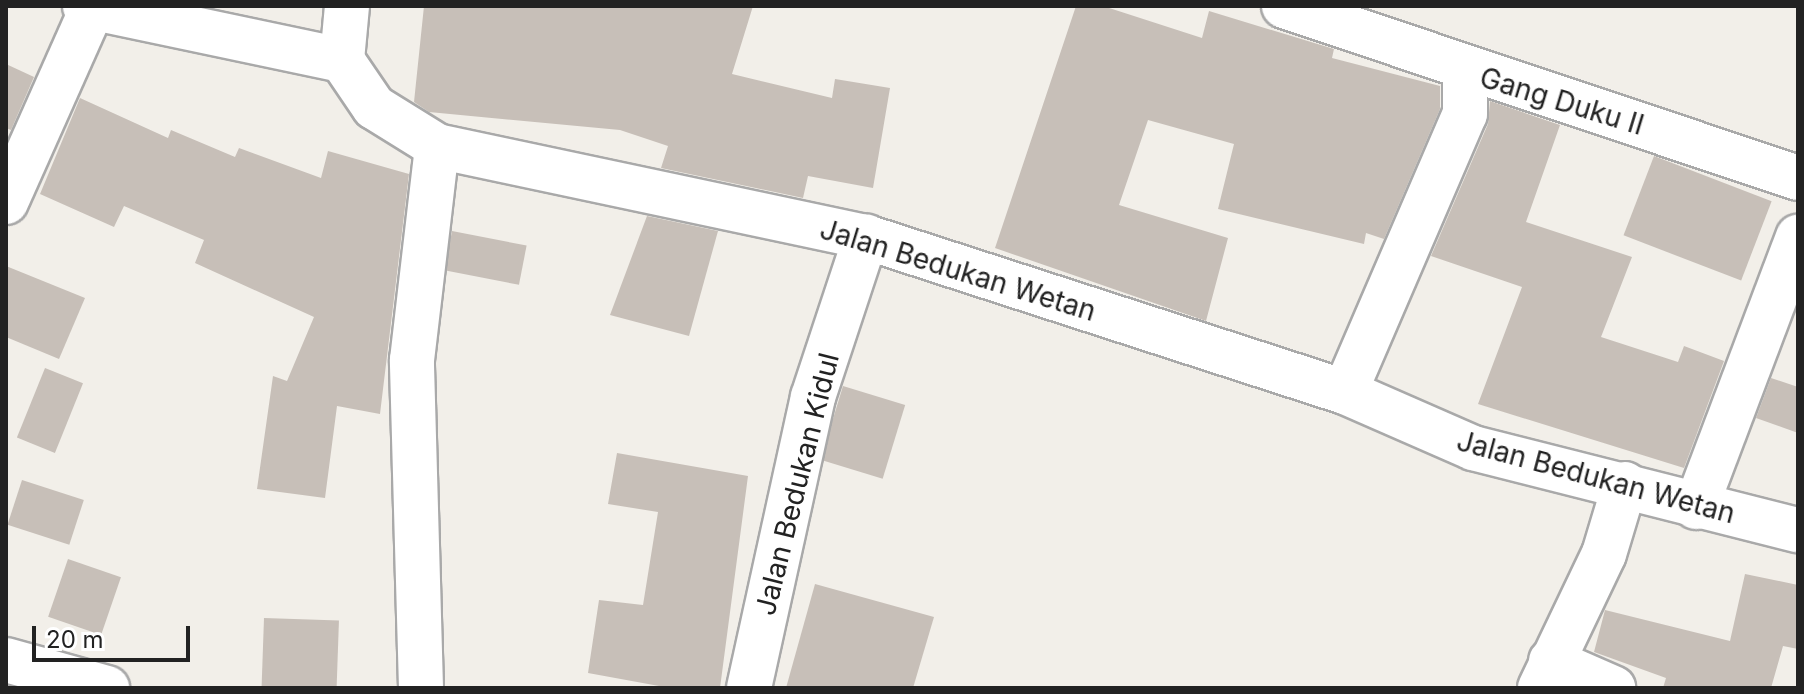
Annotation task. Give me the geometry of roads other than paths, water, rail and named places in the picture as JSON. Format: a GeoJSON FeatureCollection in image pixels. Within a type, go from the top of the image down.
{"type":"FeatureCollection","features":[{"type":"Feature","properties":{"kind":"street"},"geometry":{"type":"LineString","coordinates":[[85,6],[342,60],[347,6]]}},
{"type":"Feature","properties":{"kind":"street","name":"Gang Duku II"},"geometry":{"type":"LineString","coordinates":[[1284,6],[1420,46],[1465,72],[1798,178]]}},
{"type":"Feature","properties":{"kind":"street"},"geometry":{"type":"LineString","coordinates":[[6,202],[93,7]]}},
{"type":"Feature","properties":{"kind":"street","name":"Jalan Bedukan Wetan"},"geometry":{"type":"LineString","coordinates":[[342,60],[374,107],[437,146],[866,237],[1345,392],[1473,448],[1625,484],[1696,507],[1798,530]]}},
{"type":"Feature","properties":{"kind":"street"},"geometry":{"type":"LineString","coordinates":[[1345,392],[1465,114],[1465,72]]}},
{"type":"Feature","properties":{"kind":"street"},"geometry":{"type":"LineString","coordinates":[[422,688],[412,360],[437,146]]}},
{"type":"Feature","properties":{"kind":"street","name":"Jalan Bedukan Kidul"},"geometry":{"type":"LineString","coordinates":[[749,688],[813,397],[866,237]]}},
{"type":"Feature","properties":{"kind":"street"},"geometry":{"type":"LineString","coordinates":[[1696,507],[1798,237]]}},
{"type":"Feature","properties":{"kind":"street"},"geometry":{"type":"LineString","coordinates":[[1613,688],[1545,675],[1604,554],[1625,484]]}},
{"type":"Feature","properties":{"kind":"street"},"geometry":{"type":"LineString","coordinates":[[26,672],[107,688]]}}]}
